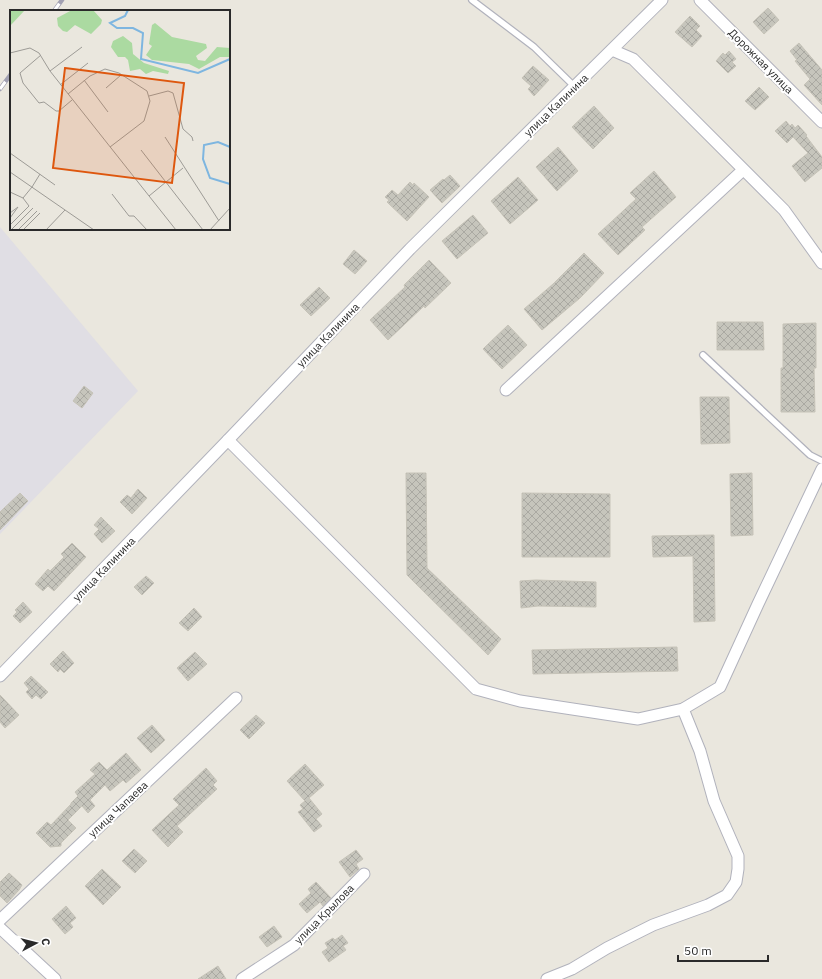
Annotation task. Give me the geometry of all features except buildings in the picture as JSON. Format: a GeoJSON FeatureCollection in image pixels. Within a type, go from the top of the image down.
{"type":"FeatureCollection","features":[{"type":"Feature","properties":{"kind":"street","name":"улица Калинина"},"geometry":{"type":"LineString","coordinates":[[0,676],[410,249],[662,0]]}},
{"type":"Feature","properties":{"kind":"street","name":"Дорожная улица"},"geometry":{"type":"LineString","coordinates":[[700,0],[822,122]]}},
{"type":"Feature","properties":{"kind":"street"},"geometry":{"type":"LineString","coordinates":[[612,50],[633,59],[784,210],[822,263]]}},
{"type":"Feature","properties":{"kind":"street"},"geometry":{"type":"LineString","coordinates":[[506,390],[744,170]]}},
{"type":"Feature","properties":{"kind":"street"},"geometry":{"type":"LineString","coordinates":[[228,440],[476,689],[520,701],[638,718],[683,709],[720,687],[822,469]]}},
{"type":"Feature","properties":{"kind":"street","name":"улица Чапаева"},"geometry":{"type":"LineString","coordinates":[[0,920],[236,698]]}},
{"type":"Feature","properties":{"kind":"street"},"geometry":{"type":"LineString","coordinates":[[547,979],[572,969],[607,948],[653,925],[727,895],[736,882],[738,856],[714,801],[700,752],[683,709]]}},
{"type":"Feature","properties":{"kind":"street","name":"улица Крылова"},"geometry":{"type":"LineString","coordinates":[[242,979],[294,945],[364,874]]}},
{"type":"Feature","properties":{"kind":"street"},"geometry":{"type":"LineString","coordinates":[[0,928],[54,979]]}},
{"type":"Feature","properties":{"kind":"lane"},"geometry":{"type":"LineString","coordinates":[[472,0],[534,47],[575,87]]}},
{"type":"Feature","properties":{"kind":"lane"},"geometry":{"type":"LineString","coordinates":[[704,355],[810,455],[822,461]]}},
{"type":"Feature","properties":{"kind":"shaded area"},"geometry":{"type":"Polygon","coordinates":[[[0,227],[138,391],[0,534],[0,227]]]}},
{"type":"Feature","properties":{"kind":"railway"},"geometry":{"type":"LineString","coordinates":[[55,10],[62,0]]}},
{"type":"Feature","properties":{"kind":"railway"},"geometry":{"type":"LineString","coordinates":[[0,89],[10,75]]}}]}
